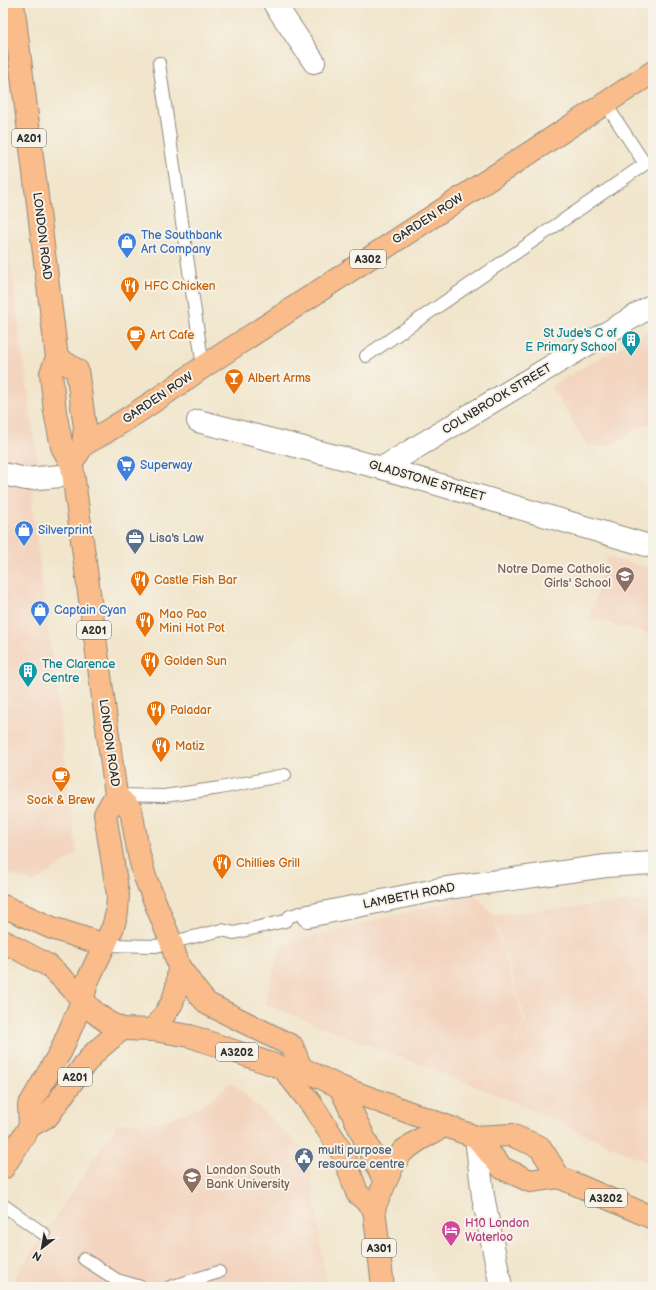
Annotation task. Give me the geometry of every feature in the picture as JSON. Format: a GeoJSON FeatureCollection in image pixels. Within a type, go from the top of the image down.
{"type":"FeatureCollection","features":[{"type":"Feature","properties":{"kind":"main road","name":"LONDON ROAD"},"geometry":{"type":"LineString","coordinates":[[12,3],[57,358],[51,373],[55,412],[62,447],[73,470],[116,795],[105,814],[118,895],[117,912],[113,927],[105,945]]}},
{"type":"Feature","properties":{"kind":"main road","name":"GARDEN ROW"},"geometry":{"type":"LineString","coordinates":[[82,445],[162,397],[203,367],[653,72]]}},
{"type":"Feature","properties":{"kind":"main road"},"geometry":{"type":"LineString","coordinates":[[57,358],[77,370],[85,427],[82,445],[73,470]]}},
{"type":"Feature","properties":{"kind":"main road"},"geometry":{"type":"LineString","coordinates":[[116,795],[131,810],[139,855],[145,877],[171,942],[179,967],[200,997],[208,1004],[292,1046],[292,1068],[312,1105],[345,1159],[357,1193],[374,1208]]}},
{"type":"Feature","properties":{"kind":"main road"},"geometry":{"type":"LineString","coordinates":[[3,906],[52,928],[105,945]]}},
{"type":"Feature","properties":{"kind":"main road","name":"A3202"},"geometry":{"type":"LineString","coordinates":[[3,941],[49,966],[83,999],[94,1012],[109,1023],[122,1029],[154,1030],[190,1036],[292,1068],[476,1137],[511,1135],[540,1147],[559,1177],[653,1218]]}},
{"type":"Feature","properties":{"kind":"main road","name":"A201"},"geometry":{"type":"LineString","coordinates":[[30,1126],[29,1106],[61,1051],[83,999],[87,982],[105,945]]}},
{"type":"Feature","properties":{"kind":"main road"},"geometry":{"type":"LineString","coordinates":[[154,1030],[172,1003],[177,987],[179,967]]}},
{"type":"Feature","properties":{"kind":"main road","name":"A201"},"geometry":{"type":"LineString","coordinates":[[3,1168],[30,1126],[48,1116],[84,1065],[122,1029]]}},
{"type":"Feature","properties":{"kind":"main road"},"geometry":{"type":"LineString","coordinates":[[340,1087],[385,1182]]}},
{"type":"Feature","properties":{"kind":"main road","name":"A301"},"geometry":{"type":"LineString","coordinates":[[383,1287],[374,1208],[393,1165],[403,1151],[444,1126]]}},
{"type":"Feature","properties":{"kind":"main road"},"geometry":{"type":"LineString","coordinates":[[476,1137],[502,1168],[530,1181],[559,1177]]}},
{"type":"Feature","properties":{"kind":"street"},"geometry":{"type":"LineString","coordinates":[[274,3],[314,62]]}},
{"type":"Feature","properties":{"kind":"street","name":"COLNBROOK STREET"},"geometry":{"type":"LineString","coordinates":[[382,468],[653,305]]}},
{"type":"Feature","properties":{"kind":"street","name":"GLADSTONE STREET"},"geometry":{"type":"LineString","coordinates":[[198,421],[382,468],[653,547]]}},
{"type":"Feature","properties":{"kind":"street"},"geometry":{"type":"LineString","coordinates":[[3,474],[26,478],[73,470]]}},
{"type":"Feature","properties":{"kind":"street","name":"LAMBETH ROAD"},"geometry":{"type":"LineString","coordinates":[[308,916],[441,889],[606,866],[653,863]]}},
{"type":"Feature","properties":{"kind":"street"},"geometry":{"type":"LineString","coordinates":[[476,1137],[483,1196],[501,1287]]}},
{"type":"Feature","properties":{"kind":"lane"},"geometry":{"type":"LineString","coordinates":[[160,63],[203,367]]}},
{"type":"Feature","properties":{"kind":"lane"},"geometry":{"type":"LineString","coordinates":[[366,356],[645,164],[605,103]]}},
{"type":"Feature","properties":{"kind":"lane"},"geometry":{"type":"LineString","coordinates":[[116,795],[164,796],[220,788],[285,775]]}},
{"type":"Feature","properties":{"kind":"lane","name":"LAMBETH ROAD"},"geometry":{"type":"LineString","coordinates":[[171,942],[222,930],[234,933],[285,921],[290,916],[300,913],[308,916]]}},
{"type":"Feature","properties":{"kind":"lane"},"geometry":{"type":"LineString","coordinates":[[105,945],[156,946],[171,942]]}},
{"type":"Feature","properties":{"kind":"lane"},"geometry":{"type":"LineString","coordinates":[[3,1206],[44,1234]]}},
{"type":"Feature","properties":{"kind":"lane"},"geometry":{"type":"LineString","coordinates":[[84,1259],[117,1280],[141,1287]]}},
{"type":"Feature","properties":{"kind":"lane"},"geometry":{"type":"LineString","coordinates":[[170,1287],[219,1272]]}},
{"type":"Feature","properties":{"kind":"shaded area"},"geometry":{"type":"Polygon","coordinates":[[[3,204],[37,461],[32,505],[77,853],[34,883],[3,871],[3,204]]]}},
{"type":"Feature","properties":{"kind":"shaded area"},"geometry":{"type":"Polygon","coordinates":[[[653,328],[653,421],[607,447],[587,446],[551,386],[653,328]]]}},
{"type":"Feature","properties":{"kind":"shaded area","name":"Notre Dame Catholic Girls' School"},"geometry":{"type":"Polygon","coordinates":[[[607,557],[653,568],[653,635],[590,618],[607,557]]]}},
{"type":"Feature","properties":{"kind":"shaded area"},"geometry":{"type":"Polygon","coordinates":[[[476,895],[494,915],[635,901],[653,901],[653,1165],[493,1093],[264,1004],[281,944],[476,895]],[[495,919],[496,928],[524,1021],[507,1062],[526,1021],[495,919]]]}},
{"type":"Feature","properties":{"kind":"shaded area","name":"London South Bank University"},"geometry":{"type":"Polygon","coordinates":[[[231,1082],[308,1153],[327,1287],[8,1287],[118,1123],[145,1123],[162,1121],[190,1111],[211,1100],[231,1082]]]}},
{"type":"Feature","properties":{"kind":"place","name":"The Southbank Art Company"},"geometry":{"type":"Point","coordinates":[127,259]}},
{"type":"Feature","properties":{"kind":"place","name":"HFC Chicken"},"geometry":{"type":"Point","coordinates":[130,303]}},
{"type":"Feature","properties":{"kind":"place","name":"Art Cafe"},"geometry":{"type":"Point","coordinates":[136,352]}},
{"type":"Feature","properties":{"kind":"place","name":"St Jude's C of E Primary School"},"geometry":{"type":"Point","coordinates":[631,357]}},
{"type":"Feature","properties":{"kind":"place","name":"Albert Arms"},"geometry":{"type":"Point","coordinates":[234,395]}},
{"type":"Feature","properties":{"kind":"place","name":"Superway"},"geometry":{"type":"Point","coordinates":[126,482]}},
{"type":"Feature","properties":{"kind":"place","name":"Silverprint"},"geometry":{"type":"Point","coordinates":[24,547]}},
{"type":"Feature","properties":{"kind":"place","name":"Lisa's Law"},"geometry":{"type":"Point","coordinates":[135,555]}},
{"type":"Feature","properties":{"kind":"place","name":"Notre Dame Catholic Girls' School"},"geometry":{"type":"Point","coordinates":[625,593]}},
{"type":"Feature","properties":{"kind":"place","name":"Castle Fish Bar"},"geometry":{"type":"Point","coordinates":[140,597]}},
{"type":"Feature","properties":{"kind":"place","name":"Captain Cyan"},"geometry":{"type":"Point","coordinates":[40,627]}},
{"type":"Feature","properties":{"kind":"place","name":"Mao Pao Mini Hot Pot"},"geometry":{"type":"Point","coordinates":[145,638]}},
{"type":"Feature","properties":{"kind":"place","name":"Golden Sun"},"geometry":{"type":"Point","coordinates":[150,678]}},
{"type":"Feature","properties":{"kind":"place","name":"The Clarence Centre"},"geometry":{"type":"Point","coordinates":[28,688]}},
{"type":"Feature","properties":{"kind":"place","name":"Paladar"},"geometry":{"type":"Point","coordinates":[156,727]}},
{"type":"Feature","properties":{"kind":"place","name":"Matiz"},"geometry":{"type":"Point","coordinates":[161,763]}},
{"type":"Feature","properties":{"kind":"place","name":"Sock & Brew"},"geometry":{"type":"Point","coordinates":[61,793]}},
{"type":"Feature","properties":{"kind":"place","name":"Chillies Grill"},"geometry":{"type":"Point","coordinates":[222,880]}},
{"type":"Feature","properties":{"kind":"place","name":"multi purpose resource centre"},"geometry":{"type":"Point","coordinates":[304,1174]}},
{"type":"Feature","properties":{"kind":"place","name":"London South Bank University"},"geometry":{"type":"Point","coordinates":[192,1194]}},
{"type":"Feature","properties":{"kind":"place","name":"H10 London Waterloo"},"geometry":{"type":"Point","coordinates":[451,1247]}}]}
